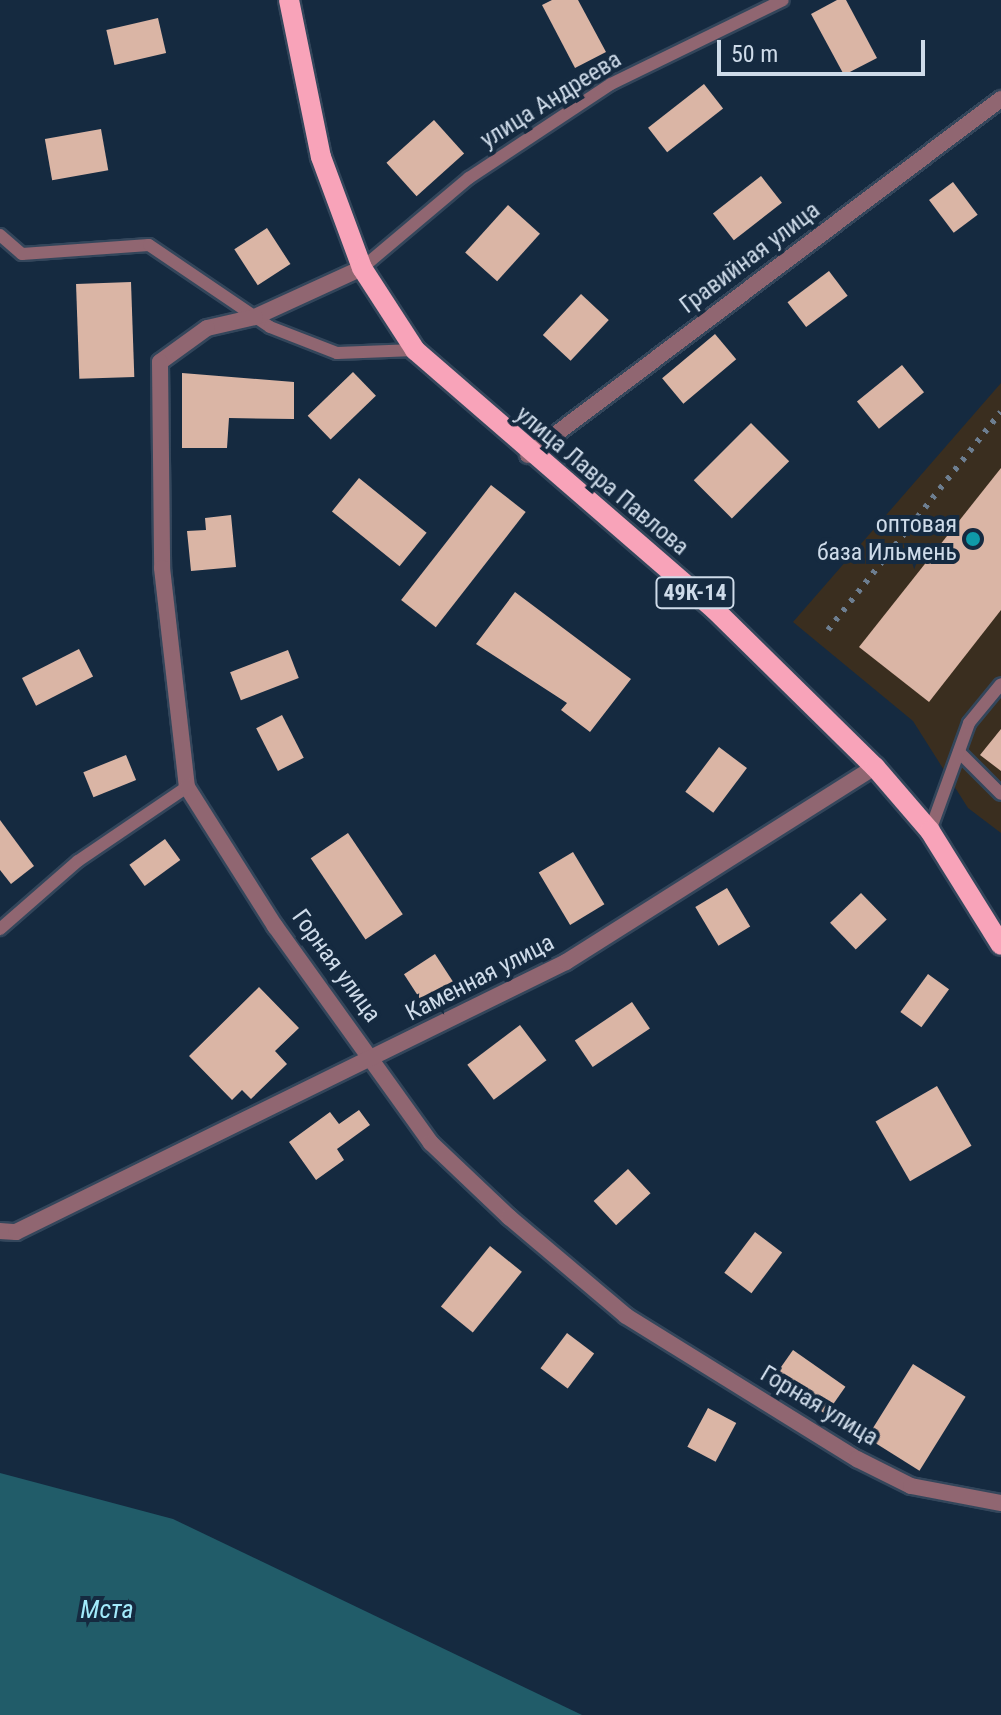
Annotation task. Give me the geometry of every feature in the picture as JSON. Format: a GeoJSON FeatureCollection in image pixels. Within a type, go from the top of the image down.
{"type":"FeatureCollection","features":[{"type":"Feature","properties":{"kind":"main road","name":"49К-14"},"geometry":{"type":"LineString","coordinates":[[289,0],[321,157],[362,268]]}},
{"type":"Feature","properties":{"kind":"main road","name":"улица Лавра Павлова"},"geometry":{"type":"LineString","coordinates":[[362,268],[415,350],[528,455],[715,610],[875,767],[930,831],[1001,945]]}},
{"type":"Feature","properties":{"kind":"street","name":"Гравийная улица"},"geometry":{"type":"LineString","coordinates":[[528,455],[1001,99]]}},
{"type":"Feature","properties":{"kind":"street","name":"Горная улица"},"geometry":{"type":"LineString","coordinates":[[362,268],[255,317],[207,328],[160,362],[162,568],[187,787],[275,926],[374,1059],[431,1143],[626,1316],[911,1486],[1001,1503]]}},
{"type":"Feature","properties":{"kind":"street","name":"Каменная улица"},"geometry":{"type":"LineString","coordinates":[[0,1231],[16,1232],[374,1059],[566,962],[875,767]]}},
{"type":"Feature","properties":{"kind":"lane","name":"улица Андреева"},"geometry":{"type":"LineString","coordinates":[[362,268],[469,178],[611,84],[783,0]]}},
{"type":"Feature","properties":{"kind":"lane"},"geometry":{"type":"LineString","coordinates":[[0,235],[22,254],[149,245],[255,317],[337,353],[415,350]]}},
{"type":"Feature","properties":{"kind":"lane"},"geometry":{"type":"LineString","coordinates":[[930,831],[969,723],[1001,684]]}},
{"type":"Feature","properties":{"kind":"lane"},"geometry":{"type":"LineString","coordinates":[[959,752],[1001,794]]}},
{"type":"Feature","properties":{"kind":"lane"},"geometry":{"type":"LineString","coordinates":[[0,929],[78,861],[187,787]]}},
{"type":"Feature","properties":{"kind":"shaded area"},"geometry":{"type":"Polygon","coordinates":[[[1001,383],[1001,833],[968,808],[913,721],[793,622],[1001,383]]]}},
{"type":"Feature","properties":{"kind":"water","name":"Мста"},"geometry":{"type":"Polygon","coordinates":[[[0,1473],[173,1519],[582,1715],[0,1715],[0,1473]]]}},
{"type":"Feature","properties":{"kind":"building"},"geometry":{"type":"Polygon","coordinates":[[[552,0],[578,0],[606,52],[575,68],[542,5],[552,0]]]}},
{"type":"Feature","properties":{"kind":"building"},"geometry":{"type":"Polygon","coordinates":[[[837,0],[846,0],[877,58],[844,75],[811,14],[837,0]]]}},
{"type":"Feature","properties":{"kind":"building"},"geometry":{"type":"Polygon","coordinates":[[[158,18],[166,53],[114,65],[106,30],[158,18]]]}},
{"type":"Feature","properties":{"kind":"building"},"geometry":{"type":"Polygon","coordinates":[[[704,84],[723,108],[667,152],[648,128],[704,84]]]}},
{"type":"Feature","properties":{"kind":"building"},"geometry":{"type":"Polygon","coordinates":[[[434,120],[464,153],[417,196],[386,163],[434,120]]]}},
{"type":"Feature","properties":{"kind":"building"},"geometry":{"type":"Polygon","coordinates":[[[101,129],[108,170],[52,180],[45,139],[101,129]]]}},
{"type":"Feature","properties":{"kind":"building"},"geometry":{"type":"Polygon","coordinates":[[[761,176],[782,203],[734,240],[713,214],[761,176]]]}},
{"type":"Feature","properties":{"kind":"building"},"geometry":{"type":"Polygon","coordinates":[[[953,182],[978,215],[954,233],[929,200],[953,182]]]}},
{"type":"Feature","properties":{"kind":"building"},"geometry":{"type":"Polygon","coordinates":[[[508,205],[540,234],[497,281],[465,253],[508,205]]]}},
{"type":"Feature","properties":{"kind":"building"},"geometry":{"type":"Polygon","coordinates":[[[267,228],[290,264],[258,285],[234,249],[267,228]]]}},
{"type":"Feature","properties":{"kind":"building"},"geometry":{"type":"Polygon","coordinates":[[[829,271],[848,296],[806,327],[787,302],[829,271]]]}},
{"type":"Feature","properties":{"kind":"building"},"geometry":{"type":"Polygon","coordinates":[[[131,282],[134,377],[79,379],[76,284],[131,282]]]}},
{"type":"Feature","properties":{"kind":"building"},"geometry":{"type":"Polygon","coordinates":[[[581,294],[609,320],[571,361],[543,335],[581,294]]]}},
{"type":"Feature","properties":{"kind":"building"},"geometry":{"type":"Polygon","coordinates":[[[715,334],[736,359],[683,404],[662,378],[715,334]]]}},
{"type":"Feature","properties":{"kind":"building"},"geometry":{"type":"Polygon","coordinates":[[[902,365],[924,392],[879,429],[857,402],[902,365]]]}},
{"type":"Feature","properties":{"kind":"building"},"geometry":{"type":"Polygon","coordinates":[[[353,372],[376,396],[331,440],[308,416],[353,372]]]}},
{"type":"Feature","properties":{"kind":"building"},"geometry":{"type":"Polygon","coordinates":[[[182,373],[294,382],[294,419],[229,418],[227,448],[182,448],[182,373]]]}},
{"type":"Feature","properties":{"kind":"building"},"geometry":{"type":"Polygon","coordinates":[[[751,423],[789,461],[732,518],[694,480],[751,423]]]}},
{"type":"Feature","properties":{"kind":"building","name":"оптовая база Ильмень"},"geometry":{"type":"Polygon","coordinates":[[[1001,468],[1001,610],[929,702],[859,647],[1001,468]]]}},
{"type":"Feature","properties":{"kind":"building"},"geometry":{"type":"Polygon","coordinates":[[[359,478],[427,533],[400,566],[332,511],[359,478]]]}},
{"type":"Feature","properties":{"kind":"building"},"geometry":{"type":"Polygon","coordinates":[[[491,485],[526,512],[436,627],[401,600],[491,485]]]}},
{"type":"Feature","properties":{"kind":"building"},"geometry":{"type":"Polygon","coordinates":[[[231,515],[236,567],[191,571],[187,531],[206,530],[205,518],[231,515]]]}},
{"type":"Feature","properties":{"kind":"building"},"geometry":{"type":"Polygon","coordinates":[[[515,592],[631,679],[590,732],[561,710],[567,703],[476,644],[515,592]]]}},
{"type":"Feature","properties":{"kind":"building"},"geometry":{"type":"Polygon","coordinates":[[[79,649],[93,677],[36,706],[22,678],[79,649]]]}},
{"type":"Feature","properties":{"kind":"building"},"geometry":{"type":"Polygon","coordinates":[[[288,650],[299,678],[241,700],[230,672],[288,650]]]}},
{"type":"Feature","properties":{"kind":"building"},"geometry":{"type":"Polygon","coordinates":[[[282,715],[304,758],[278,771],[256,728],[282,715]]]}},
{"type":"Feature","properties":{"kind":"building"},"geometry":{"type":"Polygon","coordinates":[[[1001,729],[1001,771],[980,755],[1001,729]]]}},
{"type":"Feature","properties":{"kind":"building"},"geometry":{"type":"Polygon","coordinates":[[[719,747],[747,768],[713,813],[685,792],[719,747]]]}},
{"type":"Feature","properties":{"kind":"building"},"geometry":{"type":"Polygon","coordinates":[[[126,755],[136,780],[93,797],[83,772],[126,755]]]}},
{"type":"Feature","properties":{"kind":"building"},"geometry":{"type":"Polygon","coordinates":[[[0,820],[34,866],[11,884],[0,870],[0,820]]]}},
{"type":"Feature","properties":{"kind":"building"},"geometry":{"type":"Polygon","coordinates":[[[348,833],[403,914],[365,939],[311,858],[348,833]]]}},
{"type":"Feature","properties":{"kind":"building"},"geometry":{"type":"Polygon","coordinates":[[[165,839],[180,860],[145,886],[129,865],[165,839]]]}},
{"type":"Feature","properties":{"kind":"building"},"geometry":{"type":"Polygon","coordinates":[[[573,852],[604,904],[570,925],[539,873],[573,852]]]}},
{"type":"Feature","properties":{"kind":"building"},"geometry":{"type":"Polygon","coordinates":[[[727,888],[750,927],[718,946],[695,907],[727,888]]]}},
{"type":"Feature","properties":{"kind":"building"},"geometry":{"type":"Polygon","coordinates":[[[861,893],[887,920],[856,949],[830,923],[861,893]]]}},
{"type":"Feature","properties":{"kind":"building"},"geometry":{"type":"Polygon","coordinates":[[[435,954],[457,988],[426,1008],[404,974],[435,954]]]}},
{"type":"Feature","properties":{"kind":"building"},"geometry":{"type":"Polygon","coordinates":[[[928,974],[949,989],[921,1027],[900,1012],[928,974]]]}},
{"type":"Feature","properties":{"kind":"building"},"geometry":{"type":"Polygon","coordinates":[[[259,987],[299,1028],[275,1051],[287,1064],[251,1099],[242,1090],[232,1100],[189,1056],[259,987]]]}},
{"type":"Feature","properties":{"kind":"building"},"geometry":{"type":"Polygon","coordinates":[[[632,1002],[650,1029],[593,1067],[575,1041],[632,1002]]]}},
{"type":"Feature","properties":{"kind":"building"},"geometry":{"type":"Polygon","coordinates":[[[520,1025],[546,1060],[494,1100],[467,1065],[520,1025]]]}},
{"type":"Feature","properties":{"kind":"building"},"geometry":{"type":"Polygon","coordinates":[[[937,1086],[971,1146],[910,1181],[876,1122],[937,1086]]]}},
{"type":"Feature","properties":{"kind":"building"},"geometry":{"type":"Polygon","coordinates":[[[359,1110],[370,1125],[337,1149],[344,1160],[316,1180],[289,1142],[330,1112],[339,1124],[359,1110]]]}},
{"type":"Feature","properties":{"kind":"building"},"geometry":{"type":"Polygon","coordinates":[[[628,1169],[651,1193],[616,1225],[594,1201],[628,1169]]]}},
{"type":"Feature","properties":{"kind":"building"},"geometry":{"type":"Polygon","coordinates":[[[755,1232],[782,1252],[751,1293],[724,1273],[755,1232]]]}},
{"type":"Feature","properties":{"kind":"building"},"geometry":{"type":"Polygon","coordinates":[[[490,1246],[522,1272],[473,1332],[441,1307],[490,1246]]]}},
{"type":"Feature","properties":{"kind":"building"},"geometry":{"type":"Polygon","coordinates":[[[567,1333],[594,1353],[568,1389],[541,1368],[567,1333]]]}},
{"type":"Feature","properties":{"kind":"building"},"geometry":{"type":"Polygon","coordinates":[[[793,1350],[845,1387],[826,1415],[773,1378],[793,1350]]]}},
{"type":"Feature","properties":{"kind":"building"},"geometry":{"type":"Polygon","coordinates":[[[913,1364],[966,1397],[919,1471],[867,1438],[913,1364]]]}},
{"type":"Feature","properties":{"kind":"building"},"geometry":{"type":"Polygon","coordinates":[[[708,1408],[736,1423],[716,1462],[687,1447],[708,1408]]]}},
{"type":"Feature","properties":{"kind":"railway"},"geometry":{"type":"LineString","coordinates":[[828,630],[1001,412]]}},
{"type":"Feature","properties":{"kind":"place","name":"оптовая база Ильмень"},"geometry":{"type":"Point","coordinates":[973,539]}}]}
